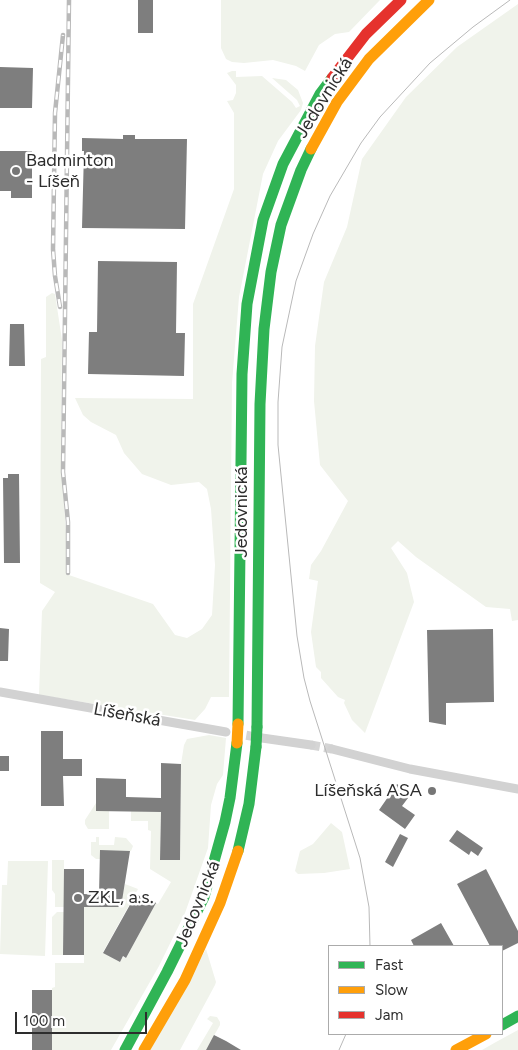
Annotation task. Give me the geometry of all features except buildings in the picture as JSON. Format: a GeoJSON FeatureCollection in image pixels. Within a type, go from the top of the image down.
{"type":"FeatureCollection","features":[{"type":"Feature","properties":{"kind":"main road","name":"Jedovnická"},"geometry":{"type":"LineString","coordinates":[[125,1050],[168,972],[204,897],[225,822],[237,743],[238,724],[242,374],[247,304],[257,245],[284,164],[320,94],[366,34],[401,0]]}},
{"type":"Feature","properties":{"kind":"main road","name":"Jedovnická"},"geometry":{"type":"LineString","coordinates":[[144,1050],[185,980],[220,903],[239,848],[249,804],[259,737],[260,404],[264,329],[271,272],[282,224],[301,170],[321,129],[337,102],[394,31],[429,0]]}},
{"type":"Feature","properties":{"kind":"main road"},"geometry":{"type":"LineString","coordinates":[[503,1024],[518,1016]]}},
{"type":"Feature","properties":{"kind":"main road"},"geometry":{"type":"LineString","coordinates":[[456,1050],[484,1035]]}},
{"type":"Feature","properties":{"kind":"street","name":"Líšeňská"},"geometry":{"type":"LineString","coordinates":[[0,692],[226,732]]}},
{"type":"Feature","properties":{"kind":"street"},"geometry":{"type":"LineString","coordinates":[[259,737],[312,745]]}},
{"type":"Feature","properties":{"kind":"street"},"geometry":{"type":"LineString","coordinates":[[332,749],[410,769],[518,789]]}},
{"type":"Feature","properties":{"kind":"shaded area"},"geometry":{"type":"Polygon","coordinates":[[[221,0],[380,0],[349,32],[335,34],[319,45],[305,71],[296,66],[273,60],[244,63],[232,62],[226,59],[221,48],[221,0]]]}},
{"type":"Feature","properties":{"kind":"shaded area"},"geometry":{"type":"Polygon","coordinates":[[[518,4],[518,620],[512,621],[510,609],[486,607],[416,557],[398,541],[391,548],[407,573],[414,602],[365,733],[352,720],[344,703],[345,700],[338,697],[321,678],[321,672],[316,667],[311,632],[318,581],[309,579],[311,565],[321,551],[348,501],[320,465],[314,401],[315,346],[324,282],[347,227],[362,159],[406,97],[457,47],[518,4]]]}},
{"type":"Feature","properties":{"kind":"shaded area"},"geometry":{"type":"Polygon","coordinates":[[[236,71],[236,77],[262,76],[292,102],[296,108],[300,106],[297,100],[272,78],[286,80],[298,90],[303,103],[301,110],[278,141],[263,174],[239,297],[232,383],[229,697],[211,697],[205,709],[195,720],[39,695],[42,611],[55,592],[40,583],[41,359],[46,357],[46,297],[52,293],[55,294],[62,340],[61,448],[66,534],[66,574],[153,604],[175,635],[187,638],[202,629],[212,615],[215,565],[211,509],[207,489],[199,482],[171,485],[142,474],[124,453],[116,435],[91,422],[83,415],[75,398],[193,399],[193,304],[234,189],[234,113],[227,101],[233,100],[236,93],[236,85],[227,73],[236,71]]]}},
{"type":"Feature","properties":{"kind":"shaded area"},"geometry":{"type":"Polygon","coordinates":[[[209,735],[226,738],[223,775],[217,784],[211,805],[208,848],[185,913],[159,966],[111,1050],[52,1050],[52,988],[55,987],[55,963],[84,963],[84,907],[120,907],[125,884],[138,889],[103,952],[120,962],[123,957],[126,958],[156,903],[158,904],[171,882],[150,869],[151,831],[148,830],[148,821],[131,821],[131,811],[161,812],[160,860],[180,860],[181,764],[184,745],[187,739],[209,735]]]}},
{"type":"Feature","properties":{"kind":"shaded area"},"geometry":{"type":"Polygon","coordinates":[[[96,803],[96,811],[109,811],[109,829],[88,829],[85,824],[85,820],[96,803]]]}},
{"type":"Feature","properties":{"kind":"shaded area"},"geometry":{"type":"Polygon","coordinates":[[[331,823],[342,832],[350,869],[298,874],[295,871],[300,851],[313,844],[331,823]]]}},
{"type":"Feature","properties":{"kind":"shaded area"},"geometry":{"type":"Polygon","coordinates":[[[96,837],[99,837],[99,845],[114,845],[115,837],[126,838],[133,846],[131,851],[100,851],[100,859],[96,859],[91,855],[91,842],[96,842],[96,837]]]}},
{"type":"Feature","properties":{"kind":"shaded area"},"geometry":{"type":"Polygon","coordinates":[[[52,860],[64,860],[64,907],[55,907],[55,894],[52,890],[52,860]]]}},
{"type":"Feature","properties":{"kind":"shaded area"},"geometry":{"type":"Polygon","coordinates":[[[8,861],[48,861],[45,956],[0,954],[2,885],[7,885],[8,861]]]}},
{"type":"Feature","properties":{"kind":"shaded area"},"geometry":{"type":"Polygon","coordinates":[[[57,912],[64,912],[63,955],[52,955],[52,917],[57,912]]]}},
{"type":"Feature","properties":{"kind":"shaded area"},"geometry":{"type":"Polygon","coordinates":[[[206,949],[216,982],[180,1050],[150,1050],[206,949]]]}},
{"type":"Feature","properties":{"kind":"shaded area"},"geometry":{"type":"Polygon","coordinates":[[[210,1016],[217,1017],[220,1025],[206,1050],[197,1050],[213,1023],[207,1019],[210,1016]]]}},
{"type":"Feature","properties":{"kind":"shaded area"},"geometry":{"type":"Polygon","coordinates":[[[518,1030],[518,1050],[482,1050],[496,1042],[518,1030]]]}},
{"type":"Feature","properties":{"kind":"tunnel"},"geometry":{"type":"LineString","coordinates":[[233,733],[262,738]]}},
{"type":"Feature","properties":{"kind":"tunnel"},"geometry":{"type":"LineString","coordinates":[[311,745],[332,749]]}},
{"type":"Feature","properties":{"kind":"tram line"},"geometry":{"type":"LineString","coordinates":[[370,945],[369,907],[360,858],[310,701],[297,636],[278,445],[278,402],[282,347],[296,281],[313,234],[330,196],[361,143],[380,117],[430,63],[473,27],[510,0]]}},
{"type":"Feature","properties":{"kind":"tram line"},"geometry":{"type":"LineString","coordinates":[[339,1050],[346,1035]]}},
{"type":"Feature","properties":{"kind":"railway"},"geometry":{"type":"LineString","coordinates":[[68,573],[68,522],[63,472],[69,0]]}},
{"type":"Feature","properties":{"kind":"railway"},"geometry":{"type":"LineString","coordinates":[[60,307],[53,249],[55,113],[63,35]]}},
{"type":"Feature","properties":{"kind":"traffic: fast"},"geometry":{"type":"LineString","coordinates":[[238,724],[242,374],[247,304],[263,220],[283,164],[320,94],[332,78]]}},
{"type":"Feature","properties":{"kind":"traffic: fast"},"geometry":{"type":"LineString","coordinates":[[257,727],[260,404],[264,329],[271,272],[281,225],[301,170],[311,149]]}},
{"type":"Feature","properties":{"kind":"traffic: fast"},"geometry":{"type":"LineString","coordinates":[[256,747],[257,727]]}},
{"type":"Feature","properties":{"kind":"traffic: fast"},"geometry":{"type":"LineString","coordinates":[[125,1050],[167,972],[204,897],[225,822],[237,743]]}},
{"type":"Feature","properties":{"kind":"traffic: fast"},"geometry":{"type":"LineString","coordinates":[[238,851],[249,804],[256,747]]}},
{"type":"Feature","properties":{"kind":"traffic: fast"},"geometry":{"type":"LineString","coordinates":[[503,1024],[518,1016]]}},
{"type":"Feature","properties":{"kind":"traffic: slow"},"geometry":{"type":"LineString","coordinates":[[311,149],[337,102],[369,59],[429,0]]}},
{"type":"Feature","properties":{"kind":"traffic: slow"},"geometry":{"type":"LineString","coordinates":[[237,743],[238,724]]}},
{"type":"Feature","properties":{"kind":"traffic: slow"},"geometry":{"type":"LineString","coordinates":[[144,1050],[185,980],[220,903],[238,851]]}},
{"type":"Feature","properties":{"kind":"traffic: slow"},"geometry":{"type":"LineString","coordinates":[[456,1050],[484,1035]]}},
{"type":"Feature","properties":{"kind":"traffic: jam"},"geometry":{"type":"LineString","coordinates":[[332,78],[366,34],[401,0]]}},
{"type":"Feature","properties":{"kind":"place","name":"Badminton - Líšeň"},"geometry":{"type":"Point","coordinates":[16,171]}},
{"type":"Feature","properties":{"kind":"place","name":"Líšeňská ASA"},"geometry":{"type":"Point","coordinates":[432,791]}},
{"type":"Feature","properties":{"kind":"place","name":"ZKL, a.s."},"geometry":{"type":"Point","coordinates":[78,898]}}]}
